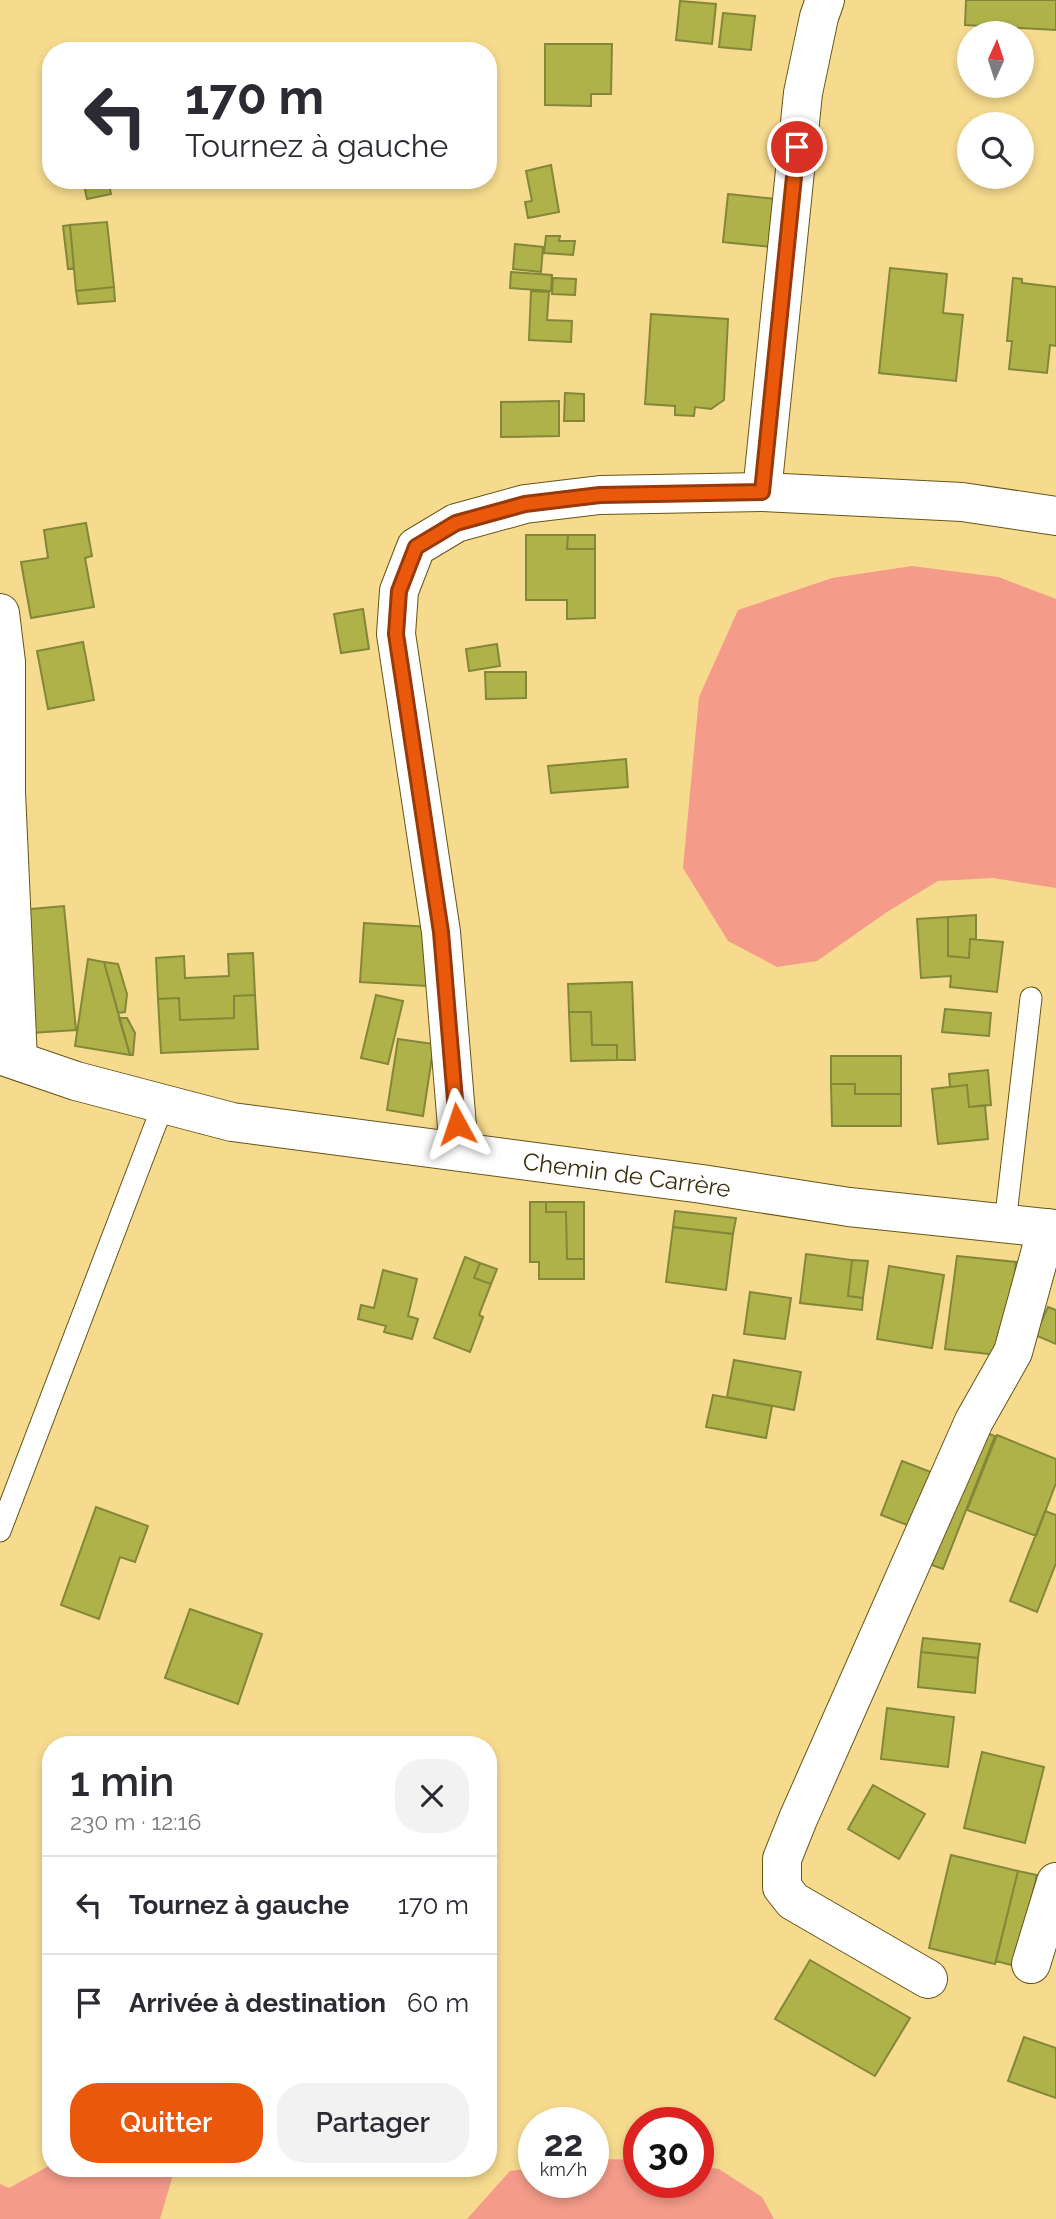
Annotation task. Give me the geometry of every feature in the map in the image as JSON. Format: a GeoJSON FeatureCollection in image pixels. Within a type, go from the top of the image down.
{"type":"FeatureCollection","features":[{"type":"Feature","properties":{"kind":"street"},"geometry":{"type":"LineString","coordinates":[[762,492],[803,93],[819,16],[825,0]]}},
{"type":"Feature","properties":{"kind":"street"},"geometry":{"type":"LineString","coordinates":[[460,1152],[441,932],[396,634],[399,591],[416,547],[456,523],[525,504],[600,495],[762,492],[962,502],[1056,516]]}},
{"type":"Feature","properties":{"kind":"street"},"geometry":{"type":"LineString","coordinates":[[0,613],[6,662],[9,1058]]}},
{"type":"Feature","properties":{"kind":"street","name":"Chemin de Carrère"},"geometry":{"type":"LineString","coordinates":[[9,1058],[163,1105],[232,1122],[849,1207],[1051,1228]]}},
{"type":"Feature","properties":{"kind":"street"},"geometry":{"type":"LineString","coordinates":[[928,1979],[793,1901],[782,1887],[782,1859],[797,1819],[974,1421],[1013,1352],[1051,1228]]}},
{"type":"Feature","properties":{"kind":"street"},"geometry":{"type":"LineString","coordinates":[[1031,1964],[1056,1882]]}},
{"type":"Feature","properties":{"kind":"lane"},"geometry":{"type":"LineString","coordinates":[[1005,1224],[1031,998]]}},
{"type":"Feature","properties":{"kind":"lane"},"geometry":{"type":"LineString","coordinates":[[0,1531],[163,1105]]}},
{"type":"Feature","properties":{"kind":"shaded area"},"geometry":{"type":"Polygon","coordinates":[[[912,566],[998,577],[1056,599],[1056,888],[993,878],[938,881],[887,912],[817,961],[777,967],[728,941],[683,868],[699,697],[738,610],[832,578],[912,566]]]}},
{"type":"Feature","properties":{"kind":"shaded area"},"geometry":{"type":"Polygon","coordinates":[[[609,2159],[623,2160],[623,2198],[714,2198],[714,2168],[719,2169],[762,2197],[774,2219],[467,2219],[510,2171],[518,2170],[518,2198],[609,2198],[609,2159]]]}},
{"type":"Feature","properties":{"kind":"shaded area"},"geometry":{"type":"Polygon","coordinates":[[[42,2170],[42,2177],[172,2177],[160,2219],[0,2219],[0,2184],[9,2188],[42,2170]]]}},
{"type":"Feature","properties":{"kind":"building"},"geometry":{"type":"Polygon","coordinates":[[[966,0],[1056,0],[1056,30],[1034,29],[1034,21],[965,21],[966,0]]]}},
{"type":"Feature","properties":{"kind":"building"},"geometry":{"type":"Polygon","coordinates":[[[680,1],[716,4],[712,44],[676,40],[680,1]]]}},
{"type":"Feature","properties":{"kind":"building"},"geometry":{"type":"Polygon","coordinates":[[[723,13],[755,16],[751,50],[719,47],[723,13]]]}},
{"type":"Feature","properties":{"kind":"building"},"geometry":{"type":"Polygon","coordinates":[[[545,44],[612,44],[611,94],[591,94],[591,106],[545,105],[545,44]]]}},
{"type":"Feature","properties":{"kind":"building"},"geometry":{"type":"Polygon","coordinates":[[[551,165],[559,212],[528,218],[525,202],[532,201],[526,171],[551,165]]]}},
{"type":"Feature","properties":{"kind":"building"},"geometry":{"type":"Polygon","coordinates":[[[85,189],[110,189],[111,194],[87,199],[85,189]]]}},
{"type":"Feature","properties":{"kind":"building"},"geometry":{"type":"Polygon","coordinates":[[[728,194],[776,199],[772,247],[723,242],[728,194]]]}},
{"type":"Feature","properties":{"kind":"building"},"geometry":{"type":"Polygon","coordinates":[[[107,222],[114,287],[76,291],[70,225],[107,222]]]}},
{"type":"Feature","properties":{"kind":"building"},"geometry":{"type":"Polygon","coordinates":[[[70,225],[74,268],[68,269],[63,226],[70,225]]]}},
{"type":"Feature","properties":{"kind":"building"},"geometry":{"type":"Polygon","coordinates":[[[546,236],[560,236],[559,241],[575,241],[573,255],[544,253],[546,236]]]}},
{"type":"Feature","properties":{"kind":"building"},"geometry":{"type":"Polygon","coordinates":[[[515,244],[543,247],[541,272],[513,269],[515,244]]]}},
{"type":"Feature","properties":{"kind":"building"},"geometry":{"type":"Polygon","coordinates":[[[890,268],[947,274],[943,313],[963,315],[956,381],[879,373],[890,268]]]}},
{"type":"Feature","properties":{"kind":"building"},"geometry":{"type":"Polygon","coordinates":[[[511,272],[552,275],[551,291],[510,288],[511,272]]]}},
{"type":"Feature","properties":{"kind":"building"},"geometry":{"type":"Polygon","coordinates":[[[553,278],[576,279],[575,295],[552,294],[553,278]]]}},
{"type":"Feature","properties":{"kind":"building"},"geometry":{"type":"Polygon","coordinates":[[[1013,278],[1022,279],[1022,283],[1056,287],[1056,346],[1050,345],[1047,373],[1009,369],[1012,341],[1007,341],[1013,278]]]}},
{"type":"Feature","properties":{"kind":"building"},"geometry":{"type":"Polygon","coordinates":[[[114,287],[115,301],[78,304],[76,291],[114,287]]]}},
{"type":"Feature","properties":{"kind":"building"},"geometry":{"type":"Polygon","coordinates":[[[531,291],[549,292],[547,320],[572,321],[571,342],[529,340],[531,291]]]}},
{"type":"Feature","properties":{"kind":"building"},"geometry":{"type":"Polygon","coordinates":[[[651,314],[728,319],[724,400],[711,409],[695,407],[694,416],[675,415],[675,406],[645,404],[651,314]]]}},
{"type":"Feature","properties":{"kind":"building"},"geometry":{"type":"Polygon","coordinates":[[[565,393],[584,394],[584,421],[564,421],[565,393]]]}},
{"type":"Feature","properties":{"kind":"building"},"geometry":{"type":"Polygon","coordinates":[[[559,401],[559,436],[501,437],[501,402],[559,401]]]}},
{"type":"Feature","properties":{"kind":"building"},"geometry":{"type":"Polygon","coordinates":[[[86,523],[92,556],[85,558],[94,607],[31,618],[21,562],[48,558],[44,530],[86,523]]]}},
{"type":"Feature","properties":{"kind":"building"},"geometry":{"type":"Polygon","coordinates":[[[526,535],[568,535],[567,549],[595,549],[595,618],[567,619],[567,600],[526,600],[526,535]]]}},
{"type":"Feature","properties":{"kind":"building"},"geometry":{"type":"Polygon","coordinates":[[[568,535],[595,535],[595,549],[567,549],[568,535]]]}},
{"type":"Feature","properties":{"kind":"building"},"geometry":{"type":"Polygon","coordinates":[[[363,609],[369,649],[341,653],[334,614],[363,609]]]}},
{"type":"Feature","properties":{"kind":"building"},"geometry":{"type":"Polygon","coordinates":[[[83,642],[94,700],[48,709],[37,651],[83,642]]]}},
{"type":"Feature","properties":{"kind":"building"},"geometry":{"type":"Polygon","coordinates":[[[497,644],[500,666],[469,671],[466,649],[497,644]]]}},
{"type":"Feature","properties":{"kind":"building"},"geometry":{"type":"Polygon","coordinates":[[[485,672],[526,672],[526,698],[486,699],[485,672]]]}},
{"type":"Feature","properties":{"kind":"building"},"geometry":{"type":"Polygon","coordinates":[[[626,759],[628,787],[551,793],[548,766],[626,759]]]}},
{"type":"Feature","properties":{"kind":"building"},"geometry":{"type":"Polygon","coordinates":[[[64,906],[76,1030],[31,1033],[20,910],[64,906]]]}},
{"type":"Feature","properties":{"kind":"building"},"geometry":{"type":"Polygon","coordinates":[[[976,915],[976,939],[970,939],[969,958],[948,956],[948,917],[976,915]]]}},
{"type":"Feature","properties":{"kind":"building"},"geometry":{"type":"Polygon","coordinates":[[[948,917],[948,956],[969,958],[970,939],[1003,942],[997,992],[950,987],[951,976],[921,978],[917,919],[948,917]]]}},
{"type":"Feature","properties":{"kind":"building"},"geometry":{"type":"Polygon","coordinates":[[[364,923],[430,927],[427,986],[360,982],[364,923]]]}},
{"type":"Feature","properties":{"kind":"building"},"geometry":{"type":"Polygon","coordinates":[[[253,953],[255,995],[234,996],[234,1018],[180,1020],[179,998],[158,999],[156,958],[184,956],[185,978],[229,976],[228,954],[253,953]]]}},
{"type":"Feature","properties":{"kind":"building"},"geometry":{"type":"Polygon","coordinates":[[[88,959],[104,962],[130,1055],[75,1046],[88,959]]]}},
{"type":"Feature","properties":{"kind":"building"},"geometry":{"type":"Polygon","coordinates":[[[104,962],[118,964],[127,994],[125,1012],[118,1013],[104,962]]]}},
{"type":"Feature","properties":{"kind":"building"},"geometry":{"type":"Polygon","coordinates":[[[632,982],[635,1060],[617,1060],[617,1045],[592,1045],[591,1012],[569,1012],[568,984],[632,982]]]}},
{"type":"Feature","properties":{"kind":"building"},"geometry":{"type":"Polygon","coordinates":[[[255,995],[258,1049],[161,1053],[158,999],[179,998],[180,1020],[234,1018],[234,996],[255,995]]]}},
{"type":"Feature","properties":{"kind":"building"},"geometry":{"type":"Polygon","coordinates":[[[376,995],[403,1001],[388,1064],[361,1058],[376,995]]]}},
{"type":"Feature","properties":{"kind":"building"},"geometry":{"type":"Polygon","coordinates":[[[945,1009],[991,1013],[989,1036],[942,1032],[945,1009]]]}},
{"type":"Feature","properties":{"kind":"building"},"geometry":{"type":"Polygon","coordinates":[[[569,1012],[591,1012],[592,1045],[617,1045],[617,1060],[571,1061],[569,1012]]]}},
{"type":"Feature","properties":{"kind":"building"},"geometry":{"type":"Polygon","coordinates":[[[119,1018],[127,1018],[135,1033],[133,1055],[130,1055],[119,1018]]]}},
{"type":"Feature","properties":{"kind":"building"},"geometry":{"type":"Polygon","coordinates":[[[398,1039],[434,1044],[423,1116],[387,1110],[398,1039]]]}},
{"type":"Feature","properties":{"kind":"building"},"geometry":{"type":"Polygon","coordinates":[[[831,1056],[901,1056],[901,1094],[855,1094],[855,1084],[831,1084],[831,1056]]]}},
{"type":"Feature","properties":{"kind":"building"},"geometry":{"type":"Polygon","coordinates":[[[988,1070],[991,1105],[969,1107],[967,1085],[950,1087],[949,1074],[988,1070]]]}},
{"type":"Feature","properties":{"kind":"building"},"geometry":{"type":"Polygon","coordinates":[[[831,1084],[855,1084],[855,1094],[901,1094],[901,1126],[832,1126],[831,1084]]]}},
{"type":"Feature","properties":{"kind":"building"},"geometry":{"type":"Polygon","coordinates":[[[967,1085],[969,1107],[985,1105],[988,1139],[938,1144],[932,1089],[967,1085]]]}},
{"type":"Feature","properties":{"kind":"building"},"geometry":{"type":"Polygon","coordinates":[[[530,1202],[546,1202],[546,1212],[566,1212],[567,1259],[584,1259],[584,1279],[539,1279],[539,1262],[530,1262],[530,1202]]]}},
{"type":"Feature","properties":{"kind":"building"},"geometry":{"type":"Polygon","coordinates":[[[546,1202],[584,1202],[584,1259],[567,1259],[566,1212],[546,1212],[546,1202]]]}},
{"type":"Feature","properties":{"kind":"building"},"geometry":{"type":"Polygon","coordinates":[[[675,1211],[736,1218],[733,1234],[673,1227],[675,1211]]]}},
{"type":"Feature","properties":{"kind":"building"},"geometry":{"type":"Polygon","coordinates":[[[673,1227],[733,1234],[726,1290],[666,1282],[673,1227]]]}},
{"type":"Feature","properties":{"kind":"building"},"geometry":{"type":"Polygon","coordinates":[[[806,1254],[852,1260],[848,1296],[863,1298],[862,1310],[800,1303],[806,1254]]]}},
{"type":"Feature","properties":{"kind":"building"},"geometry":{"type":"Polygon","coordinates":[[[957,1256],[1016,1262],[1006,1356],[945,1349],[957,1256]]]}},
{"type":"Feature","properties":{"kind":"building"},"geometry":{"type":"Polygon","coordinates":[[[465,1257],[480,1263],[474,1278],[491,1284],[479,1315],[483,1317],[470,1352],[434,1338],[465,1257]]]}},
{"type":"Feature","properties":{"kind":"building"},"geometry":{"type":"Polygon","coordinates":[[[852,1260],[868,1261],[863,1298],[848,1296],[852,1260]]]}},
{"type":"Feature","properties":{"kind":"building"},"geometry":{"type":"Polygon","coordinates":[[[480,1263],[497,1269],[491,1284],[474,1278],[480,1263]]]}},
{"type":"Feature","properties":{"kind":"building"},"geometry":{"type":"Polygon","coordinates":[[[889,1266],[944,1275],[932,1348],[877,1339],[889,1266]]]}},
{"type":"Feature","properties":{"kind":"building"},"geometry":{"type":"Polygon","coordinates":[[[383,1270],[417,1279],[408,1316],[418,1319],[412,1339],[384,1332],[386,1326],[358,1319],[361,1305],[374,1308],[383,1270]]]}},
{"type":"Feature","properties":{"kind":"building"},"geometry":{"type":"Polygon","coordinates":[[[750,1292],[791,1298],[785,1339],[744,1334],[750,1292]]]}},
{"type":"Feature","properties":{"kind":"building"},"geometry":{"type":"Polygon","coordinates":[[[1048,1307],[1056,1310],[1056,1344],[1035,1335],[1048,1307]]]}},
{"type":"Feature","properties":{"kind":"building"},"geometry":{"type":"Polygon","coordinates":[[[734,1360],[801,1372],[794,1410],[727,1397],[734,1360]]]}},
{"type":"Feature","properties":{"kind":"building"},"geometry":{"type":"Polygon","coordinates":[[[713,1395],[772,1406],[766,1438],[706,1427],[713,1395]]]}},
{"type":"Feature","properties":{"kind":"building"},"geometry":{"type":"Polygon","coordinates":[[[978,1430],[995,1436],[943,1569],[926,1563],[978,1430]]]}},
{"type":"Feature","properties":{"kind":"building"},"geometry":{"type":"Polygon","coordinates":[[[997,1435],[1056,1459],[1056,1483],[1036,1536],[967,1510],[997,1435]]]}},
{"type":"Feature","properties":{"kind":"building"},"geometry":{"type":"Polygon","coordinates":[[[902,1461],[936,1474],[915,1528],[881,1515],[902,1461]]]}},
{"type":"Feature","properties":{"kind":"building"},"geometry":{"type":"Polygon","coordinates":[[[96,1507],[148,1526],[135,1562],[120,1557],[99,1619],[61,1605],[96,1507]]]}},
{"type":"Feature","properties":{"kind":"building"},"geometry":{"type":"Polygon","coordinates":[[[1045,1511],[1056,1515],[1056,1563],[1037,1612],[1010,1601],[1045,1511]]]}},
{"type":"Feature","properties":{"kind":"building"},"geometry":{"type":"Polygon","coordinates":[[[190,1609],[262,1634],[238,1704],[165,1678],[190,1609]]]}},
{"type":"Feature","properties":{"kind":"building"},"geometry":{"type":"Polygon","coordinates":[[[923,1638],[980,1644],[978,1658],[921,1652],[923,1638]]]}},
{"type":"Feature","properties":{"kind":"building"},"geometry":{"type":"Polygon","coordinates":[[[921,1652],[978,1658],[975,1693],[918,1687],[921,1652]]]}},
{"type":"Feature","properties":{"kind":"building"},"geometry":{"type":"Polygon","coordinates":[[[887,1708],[954,1717],[948,1767],[881,1759],[887,1708]]]}},
{"type":"Feature","properties":{"kind":"building"},"geometry":{"type":"Polygon","coordinates":[[[982,1752],[1044,1767],[1025,1843],[964,1828],[982,1752]]]}},
{"type":"Feature","properties":{"kind":"building"},"geometry":{"type":"Polygon","coordinates":[[[873,1785],[925,1814],[899,1859],[848,1829],[873,1785]]]}},
{"type":"Feature","properties":{"kind":"building"},"geometry":{"type":"Polygon","coordinates":[[[951,1855],[1018,1871],[995,1964],[929,1948],[951,1855]]]}},
{"type":"Feature","properties":{"kind":"building"},"geometry":{"type":"Polygon","coordinates":[[[1018,1871],[1037,1875],[1015,1966],[996,1961],[1018,1871]]]}},
{"type":"Feature","properties":{"kind":"building"},"geometry":{"type":"Polygon","coordinates":[[[810,1960],[910,2018],[875,2076],[775,2019],[810,1960]]]}},
{"type":"Feature","properties":{"kind":"building"},"geometry":{"type":"Polygon","coordinates":[[[1024,2037],[1056,2048],[1056,2098],[1008,2081],[1024,2037]]]}},
{"type":"Feature","properties":{"kind":"route"},"geometry":{"type":"LineString","coordinates":[[457,1124],[441,932],[396,634],[399,591],[416,547],[456,523],[525,504],[600,495],[762,492],[797,147]]}}]}
